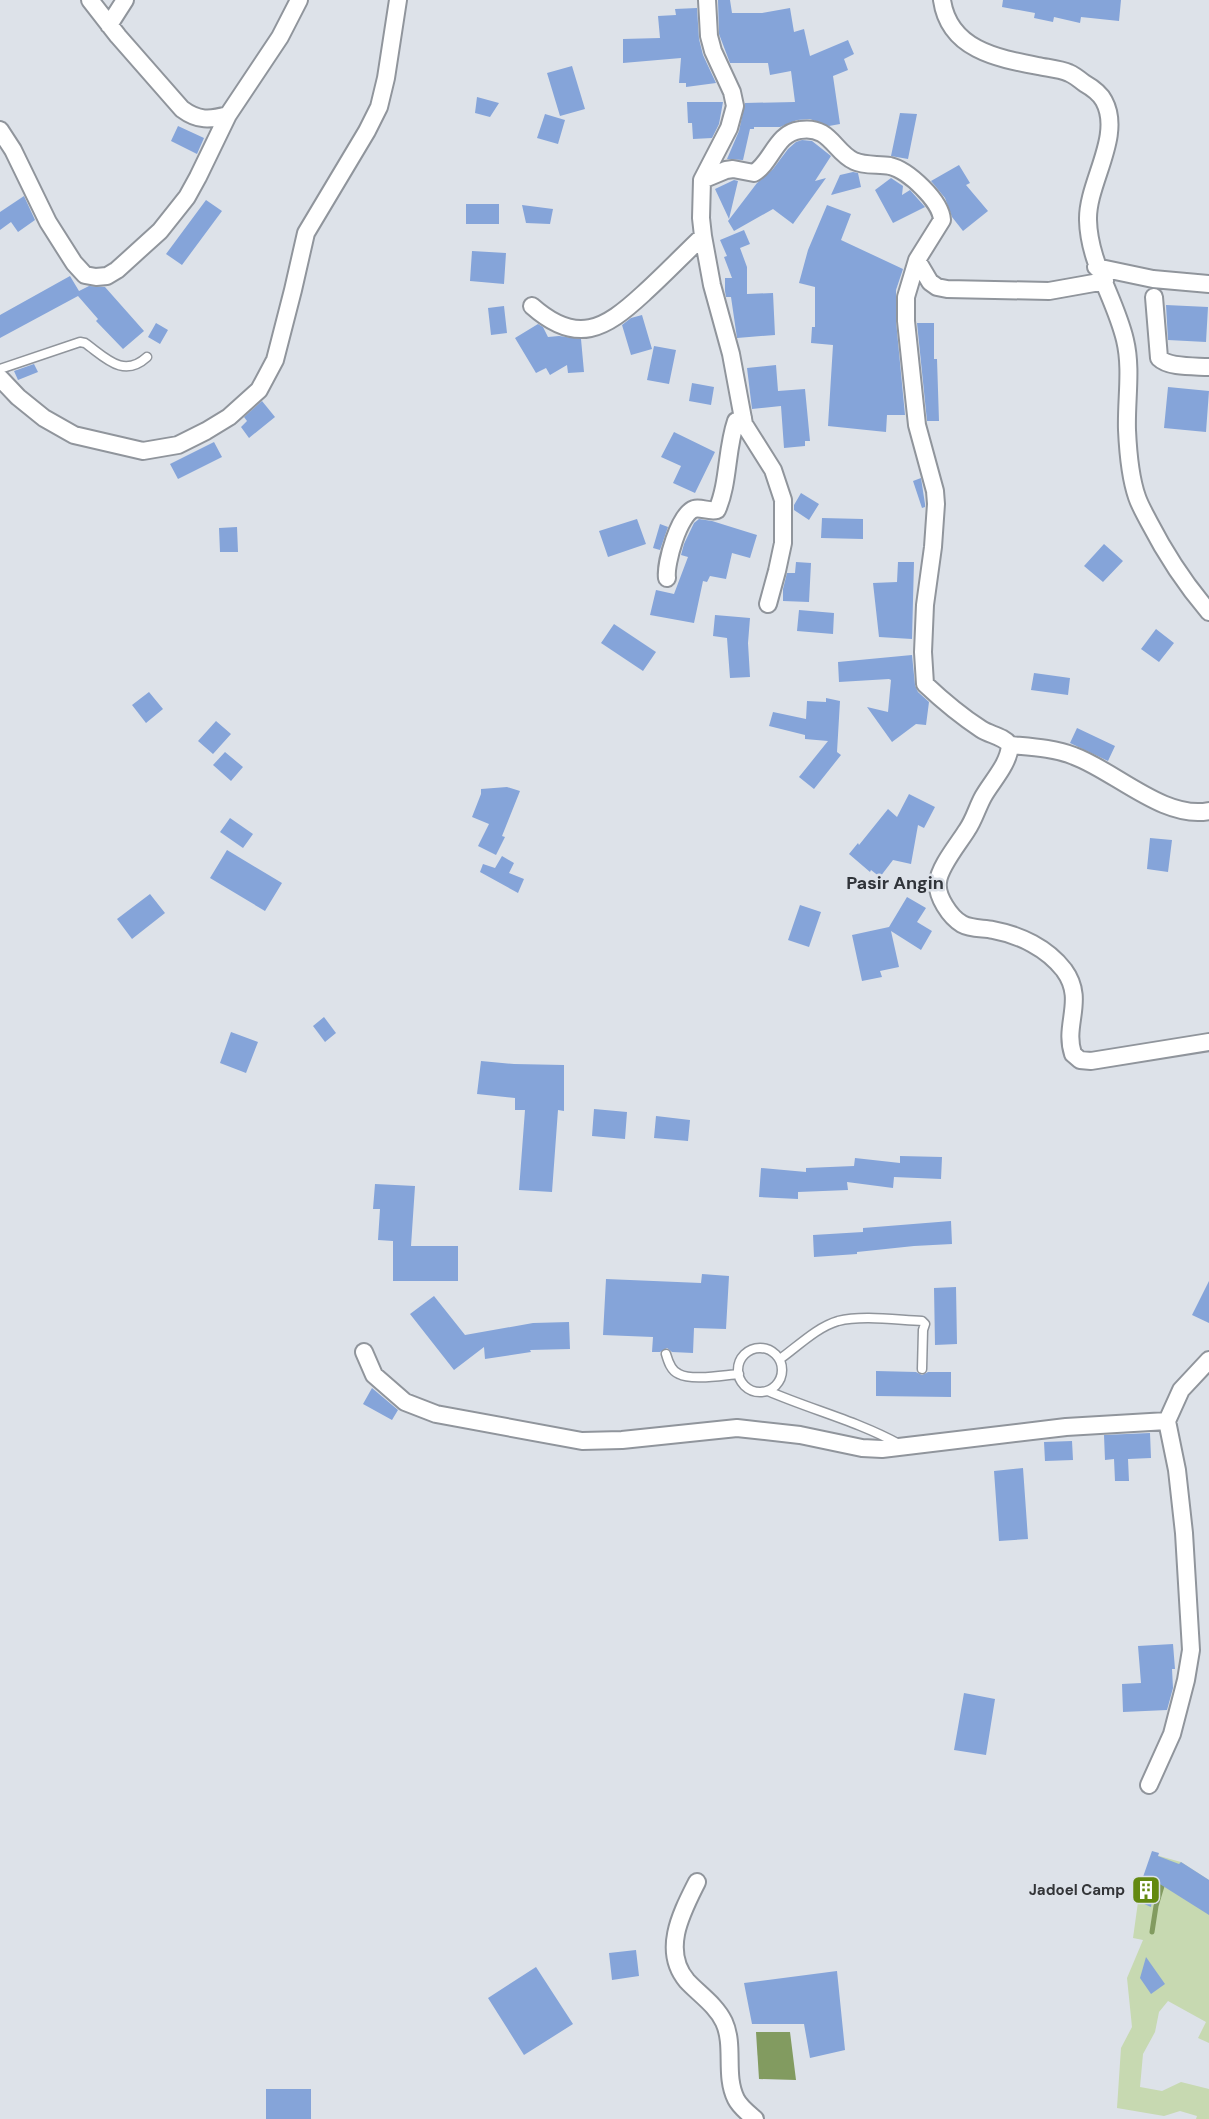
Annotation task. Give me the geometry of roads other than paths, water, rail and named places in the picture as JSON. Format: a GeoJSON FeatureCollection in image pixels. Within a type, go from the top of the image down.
{"type":"FeatureCollection","features":[{"type":"Feature","properties":{"kind":"street"},"geometry":{"type":"LineString","coordinates":[[90,0],[109,25],[189,114],[208,120],[228,115]]}},
{"type":"Feature","properties":{"kind":"street"},"geometry":{"type":"LineString","coordinates":[[109,25],[124,0]]}},
{"type":"Feature","properties":{"kind":"street"},"geometry":{"type":"LineString","coordinates":[[0,130],[13,150],[48,222],[74,263],[85,275],[107,276],[117,270],[160,231],[187,197],[228,115],[280,38],[299,0]]}},
{"type":"Feature","properties":{"kind":"street"},"geometry":{"type":"LineString","coordinates":[[0,378],[18,397],[44,418],[74,435],[143,451],[178,445],[206,431],[229,417],[259,390],[275,360],[306,233],[379,107],[386,78],[398,0]]}},
{"type":"Feature","properties":{"kind":"street"},"geometry":{"type":"LineString","coordinates":[[707,0],[709,36],[713,51],[732,92],[735,106],[729,128],[702,180],[701,218],[712,285],[731,354],[743,418],[749,433],[773,470],[783,500],[783,543],[768,604]]}},
{"type":"Feature","properties":{"kind":"street"},"geometry":{"type":"LineString","coordinates":[[942,0],[944,15],[952,30],[970,46],[994,56],[1067,72],[1091,87],[1104,100],[1109,117],[1107,146],[1094,185],[1088,218],[1101,274],[1117,312],[1126,343],[1129,386],[1127,429],[1130,465],[1137,498],[1173,565],[1209,612]]}},
{"type":"Feature","properties":{"kind":"street"},"geometry":{"type":"LineString","coordinates":[[702,180],[726,170],[754,172],[760,169],[791,132],[808,129],[833,141],[853,161],[892,167],[907,173],[934,201],[942,214],[942,220],[917,260],[906,297],[906,321],[917,425],[935,491],[936,504],[925,605],[923,652],[925,684],[982,730],[1006,740],[1010,745],[1053,750],[1072,755],[1094,764],[1172,807],[1196,813],[1209,811]]}},
{"type":"Feature","properties":{"kind":"street"},"geometry":{"type":"LineString","coordinates":[[532,306],[540,314],[565,327],[581,329],[602,326],[625,311],[703,236]]}},
{"type":"Feature","properties":{"kind":"street"},"geometry":{"type":"LineString","coordinates":[[917,260],[930,282],[947,289],[1049,291],[1101,274],[1209,284]]}},
{"type":"Feature","properties":{"kind":"street"},"geometry":{"type":"LineString","coordinates":[[1154,297],[1159,358],[1170,364],[1209,367]]}},
{"type":"Feature","properties":{"kind":"street"},"geometry":{"type":"LineString","coordinates":[[667,578],[666,570],[677,532],[685,515],[696,508],[717,510],[723,498],[731,435],[736,421],[743,418]]}},
{"type":"Feature","properties":{"kind":"street"},"geometry":{"type":"LineString","coordinates":[[1010,745],[1007,760],[940,874],[938,888],[948,910],[966,926],[994,930],[1027,940],[1063,969],[1072,982],[1075,992],[1071,1040],[1073,1054],[1080,1060],[1091,1061],[1209,1042]]}},
{"type":"Feature","properties":{"kind":"street"},"geometry":{"type":"LineString","coordinates":[[364,1352],[374,1375],[405,1402],[436,1414],[582,1441],[622,1440],[737,1428],[800,1435],[862,1448],[882,1449],[1066,1427],[1167,1421]]}},
{"type":"Feature","properties":{"kind":"street"},"geometry":{"type":"LineString","coordinates":[[1149,1785],[1172,1734],[1191,1650],[1184,1533],[1177,1470],[1167,1421],[1181,1390],[1209,1360]]}},
{"type":"Feature","properties":{"kind":"street"},"geometry":{"type":"LineString","coordinates":[[697,1882],[676,1929],[675,1944],[678,1963],[686,1979],[724,2022],[729,2041],[732,2086],[736,2099],[755,2119]]}},
{"type":"Feature","properties":{"kind":"lane"},"geometry":{"type":"LineString","coordinates":[[0,369],[80,342],[85,343],[108,361],[120,366],[135,365],[147,357]]}},
{"type":"Feature","properties":{"kind":"lane"},"geometry":{"type":"LineString","coordinates":[[780,1359],[824,1328],[838,1321],[886,1319],[922,1321],[925,1324],[922,1369]]}},
{"type":"Feature","properties":{"kind":"lane"},"geometry":{"type":"LineString","coordinates":[[753,1350],[768,1350],[780,1359],[782,1374],[775,1387],[768,1391],[760,1392],[746,1388],[739,1374],[738,1367],[741,1360],[753,1350]]}},
{"type":"Feature","properties":{"kind":"lane"},"geometry":{"type":"LineString","coordinates":[[666,1354],[669,1363],[678,1374],[688,1376],[739,1374]]}},
{"type":"Feature","properties":{"kind":"lane"},"geometry":{"type":"LineString","coordinates":[[768,1391],[864,1427],[902,1446]]}},
{"type":"Feature","properties":{"kind":"waterway"},"geometry":{"type":"LineString","coordinates":[[1152,1932],[1162,1886]]}},
{"type":"Feature","properties":{"kind":"place","name":"Jadoel Camp"},"geometry":{"type":"Point","coordinates":[1146,1890]}},
{"type":"Feature","properties":{"kind":"district","name":"Pasir Angin"},"geometry":{"type":"Point","coordinates":[895,883]}}]}
